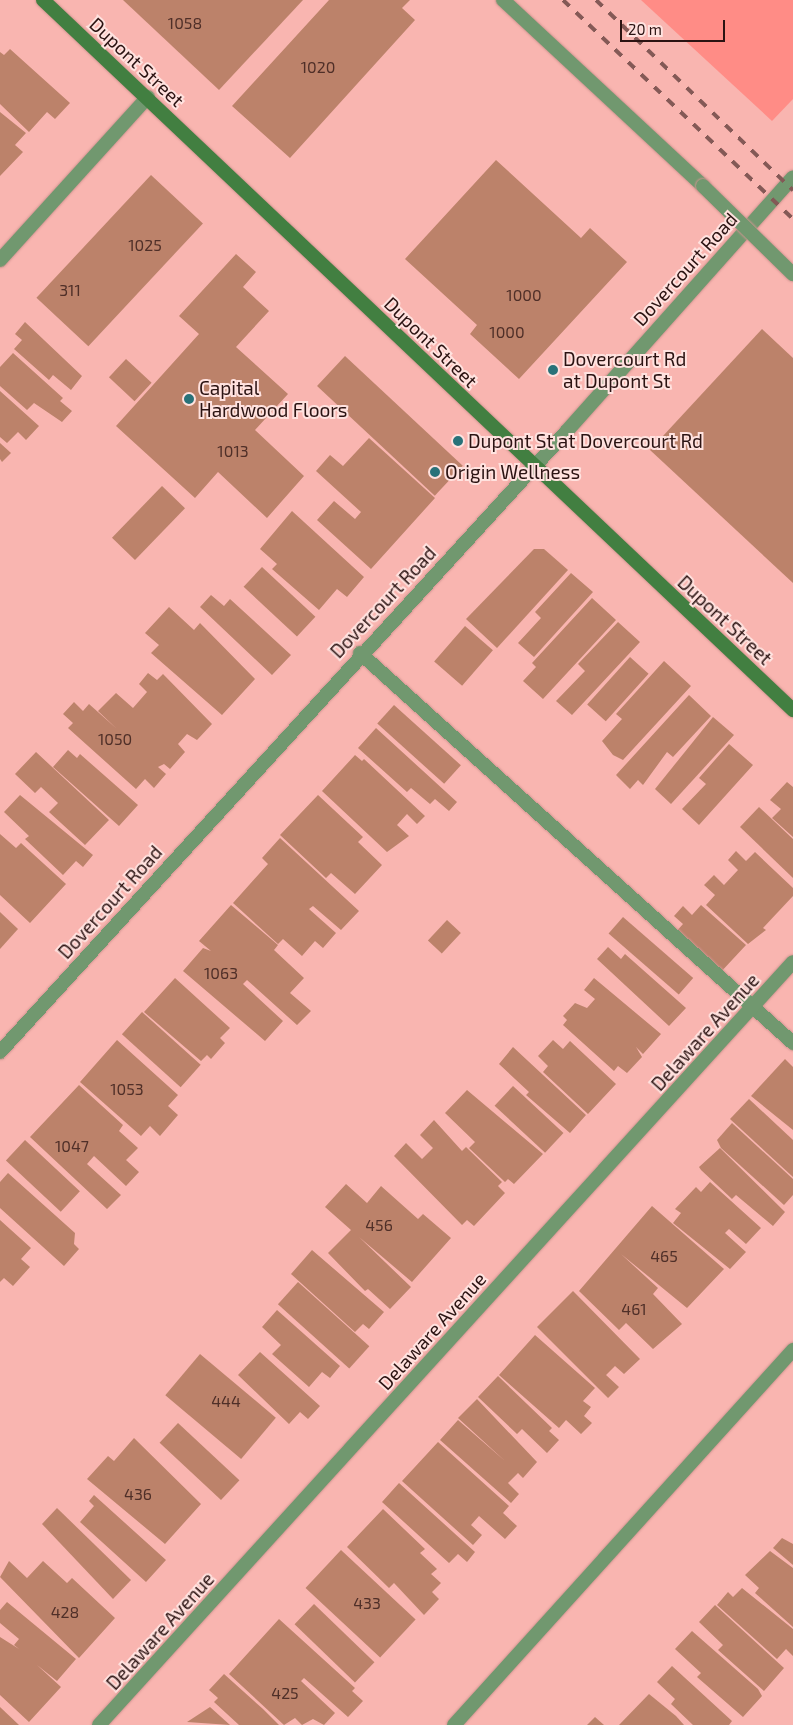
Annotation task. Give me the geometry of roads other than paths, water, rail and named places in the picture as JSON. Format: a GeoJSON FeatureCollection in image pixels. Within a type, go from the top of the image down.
{"type":"FeatureCollection","features":[{"type":"Feature","properties":{"kind":"main road","name":"Dupont Street"},"geometry":{"type":"LineString","coordinates":[[43,0],[148,97],[534,466],[793,710]]}},
{"type":"Feature","properties":{"kind":"street"},"geometry":{"type":"LineString","coordinates":[[503,0],[703,186],[793,274]]}},
{"type":"Feature","properties":{"kind":"street"},"geometry":{"type":"LineString","coordinates":[[0,260],[148,97]]}},
{"type":"Feature","properties":{"kind":"street","name":"Dovercourt Road"},"geometry":{"type":"LineString","coordinates":[[0,1052],[360,653],[534,466],[793,177]]}},
{"type":"Feature","properties":{"kind":"street"},"geometry":{"type":"LineString","coordinates":[[360,653],[793,1043]]}},
{"type":"Feature","properties":{"kind":"street","name":"Delaware Avenue"},"geometry":{"type":"LineString","coordinates":[[99,1725],[793,962]]}},
{"type":"Feature","properties":{"kind":"street"},"geometry":{"type":"LineString","coordinates":[[454,1725],[793,1350]]}},
{"type":"Feature","properties":{"kind":"railway"},"geometry":{"type":"LineString","coordinates":[[563,0],[793,219]]}},
{"type":"Feature","properties":{"kind":"railway"},"geometry":{"type":"LineString","coordinates":[[596,0],[793,190]]}},
{"type":"Feature","properties":{"kind":"place","name":"Dovercourt Rd at Dupont St"},"geometry":{"type":"Point","coordinates":[553,370]}},
{"type":"Feature","properties":{"kind":"place","name":"Capital Hardwood Floors"},"geometry":{"type":"Point","coordinates":[189,399]}},
{"type":"Feature","properties":{"kind":"place","name":"Dupont St at Dovercourt Rd"},"geometry":{"type":"Point","coordinates":[458,441]}},
{"type":"Feature","properties":{"kind":"place","name":"Origin Wellness"},"geometry":{"type":"Point","coordinates":[435,472]}}]}
